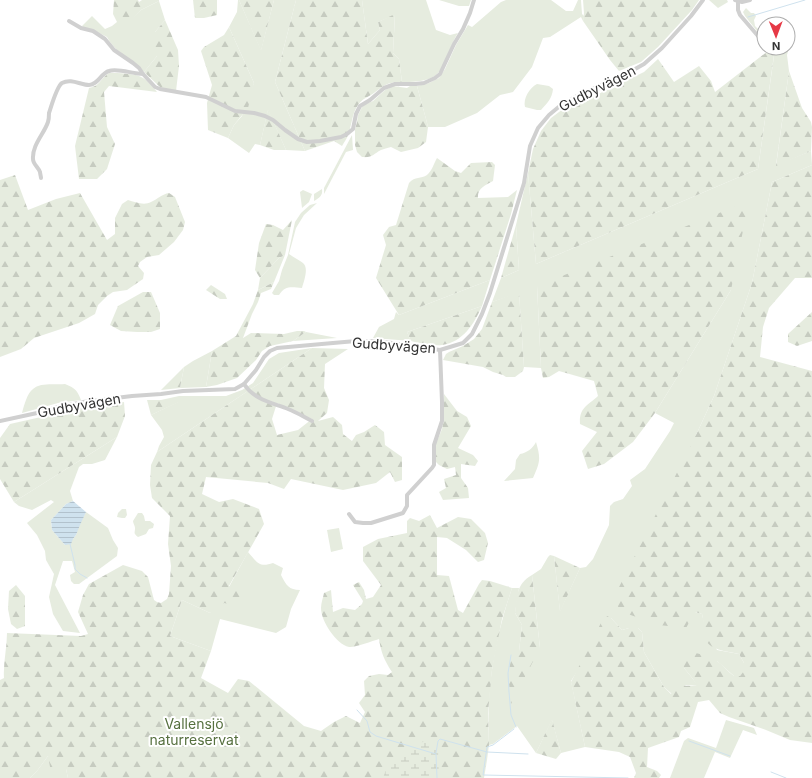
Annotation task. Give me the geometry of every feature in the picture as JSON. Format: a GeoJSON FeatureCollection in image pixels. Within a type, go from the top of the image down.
{"type":"FeatureCollection","features":[{"type":"Feature","properties":{"kind":"street"},"geometry":{"type":"LineString","coordinates":[[69,21],[81,28],[93,31],[105,39],[114,50],[139,68],[155,87],[160,90],[206,97],[235,111],[265,116],[273,120],[298,139],[307,142],[341,137],[347,134],[353,129],[356,114],[360,106],[384,88],[395,84],[424,83],[440,74],[463,29],[474,0]]}},
{"type":"Feature","properties":{"kind":"street","name":"Gudbyvägen"},"geometry":{"type":"LineString","coordinates":[[0,421],[83,402],[183,391],[235,389],[244,384],[270,351],[277,348],[356,341],[378,341],[440,350],[463,343],[472,334],[490,293],[524,183],[530,146],[538,128],[549,115],[561,105],[644,64],[691,16],[704,0]]}},
{"type":"Feature","properties":{"kind":"street"},"geometry":{"type":"LineString","coordinates":[[750,0],[742,2],[737,1],[738,10],[740,15],[756,34]]}},
{"type":"Feature","properties":{"kind":"street"},"geometry":{"type":"LineString","coordinates":[[41,178],[40,172],[33,160],[35,145],[49,121],[52,102],[60,84],[68,81],[90,85],[110,71],[143,74]]}},
{"type":"Feature","properties":{"kind":"street"},"geometry":{"type":"LineString","coordinates":[[349,514],[355,522],[363,523],[375,522],[403,513],[407,506],[407,495],[434,465],[434,445],[442,421],[440,350]]}},
{"type":"Feature","properties":{"kind":"street"},"geometry":{"type":"LineString","coordinates":[[244,384],[247,389],[263,400],[289,409],[312,420]]}},
{"type":"Feature","properties":{"kind":"green space"},"geometry":{"type":"Polygon","coordinates":[[[114,0],[138,0],[139,2],[142,0],[159,1],[141,10],[129,22],[117,22],[113,14],[114,0]]]}},
{"type":"Feature","properties":{"kind":"green space"},"geometry":{"type":"Polygon","coordinates":[[[193,0],[217,0],[217,15],[204,18],[195,18],[193,0]]]}},
{"type":"Feature","properties":{"kind":"green space"},"geometry":{"type":"Polygon","coordinates":[[[238,0],[261,50],[274,0],[296,0],[275,82],[305,151],[286,150],[268,110],[260,145],[255,144],[249,153],[228,138],[234,125],[242,116],[254,83],[229,27],[237,12],[238,0]]]}},
{"type":"Feature","properties":{"kind":"green space"},"geometry":{"type":"Polygon","coordinates":[[[239,0],[274,0],[261,51],[239,0]]]}},
{"type":"Feature","properties":{"kind":"green space"},"geometry":{"type":"Polygon","coordinates":[[[296,0],[362,0],[368,44],[380,30],[378,22],[395,14],[393,53],[399,59],[402,82],[386,84],[360,103],[354,112],[348,136],[342,146],[334,141],[305,151],[275,82],[296,0]]]}},
{"type":"Feature","properties":{"kind":"green space"},"geometry":{"type":"Polygon","coordinates":[[[362,0],[426,0],[436,30],[450,35],[458,33],[453,41],[444,65],[435,76],[413,82],[402,82],[399,59],[393,53],[395,15],[378,22],[380,30],[368,44],[362,0]]]}},
{"type":"Feature","properties":{"kind":"green space"},"geometry":{"type":"Polygon","coordinates":[[[439,0],[471,0],[469,6],[459,6],[439,0]]]}},
{"type":"Feature","properties":{"kind":"green space"},"geometry":{"type":"Polygon","coordinates":[[[506,0],[551,0],[566,11],[573,11],[578,0],[581,0],[582,14],[584,16],[583,21],[581,17],[550,37],[543,38],[532,67],[513,92],[500,95],[477,113],[445,127],[428,127],[417,86],[429,83],[439,78],[468,25],[472,27],[501,2],[506,0]]]}},
{"type":"Feature","properties":{"kind":"green space"},"geometry":{"type":"Polygon","coordinates":[[[583,0],[699,0],[692,10],[658,47],[641,62],[619,71],[583,21],[583,0]]]}},
{"type":"Feature","properties":{"kind":"green space"},"geometry":{"type":"Polygon","coordinates":[[[709,0],[727,0],[728,2],[718,8],[709,0]]]}},
{"type":"Feature","properties":{"kind":"green space"},"geometry":{"type":"Polygon","coordinates":[[[159,1],[165,20],[155,32],[157,56],[144,72],[116,49],[107,37],[82,26],[92,16],[105,29],[117,22],[128,22],[141,10],[159,1]]]}},
{"type":"Feature","properties":{"kind":"green space"},"geometry":{"type":"Polygon","coordinates":[[[746,8],[751,13],[754,13],[756,16],[754,20],[756,30],[745,16],[743,12],[746,8]]]}},
{"type":"Feature","properties":{"kind":"green space"},"geometry":{"type":"Polygon","coordinates":[[[165,20],[178,50],[179,66],[176,91],[161,88],[144,72],[157,56],[153,51],[155,32],[165,20]]]}},
{"type":"Feature","properties":{"kind":"green space"},"geometry":{"type":"Polygon","coordinates":[[[229,27],[254,83],[248,108],[234,125],[228,138],[208,130],[207,103],[212,85],[201,51],[204,47],[224,35],[229,27]]]}},
{"type":"Feature","properties":{"kind":"green space"},"geometry":{"type":"Polygon","coordinates":[[[762,56],[774,56],[758,169],[536,264],[528,173],[533,149],[541,131],[551,118],[563,109],[590,98],[644,72],[658,59],[674,82],[699,66],[711,81],[715,92],[762,56]]]}},
{"type":"Feature","properties":{"kind":"green space"},"geometry":{"type":"Polygon","coordinates":[[[774,56],[787,56],[789,71],[776,165],[811,151],[812,165],[772,182],[752,283],[714,396],[696,435],[695,612],[702,614],[704,623],[717,650],[739,654],[744,663],[745,671],[740,676],[734,676],[717,661],[684,668],[698,686],[686,685],[672,694],[664,687],[644,652],[642,632],[638,628],[622,630],[611,618],[571,681],[585,747],[561,753],[552,720],[536,753],[517,726],[493,744],[489,745],[488,726],[492,670],[500,629],[512,588],[519,588],[515,613],[522,625],[519,651],[540,648],[532,575],[541,569],[550,555],[554,556],[560,611],[580,568],[586,567],[593,559],[609,525],[610,506],[614,502],[623,499],[632,486],[630,480],[645,469],[670,431],[674,423],[655,413],[731,290],[537,286],[541,368],[524,367],[519,293],[492,302],[501,278],[519,270],[516,225],[528,173],[536,264],[758,169],[774,56]]]}},
{"type":"Feature","properties":{"kind":"green space"},"geometry":{"type":"Polygon","coordinates":[[[789,71],[802,108],[811,122],[811,151],[776,166],[789,71]]]}},
{"type":"Feature","properties":{"kind":"green space"},"geometry":{"type":"Polygon","coordinates":[[[109,73],[140,76],[157,92],[109,86],[104,92],[107,127],[115,144],[107,169],[97,179],[79,179],[75,146],[89,88],[98,84],[109,73]]]}},
{"type":"Feature","properties":{"kind":"green space"},"geometry":{"type":"Polygon","coordinates":[[[537,84],[549,86],[553,89],[550,98],[541,110],[525,107],[527,94],[531,88],[537,84]]]}},
{"type":"Feature","properties":{"kind":"green space"},"geometry":{"type":"Polygon","coordinates":[[[393,86],[407,88],[410,86],[417,86],[428,127],[426,142],[418,148],[401,152],[391,147],[381,150],[371,156],[362,157],[357,152],[355,145],[355,129],[358,115],[362,107],[373,101],[385,90],[393,86]]]}},
{"type":"Feature","properties":{"kind":"green space"},"geometry":{"type":"Polygon","coordinates":[[[268,109],[286,150],[274,150],[260,145],[268,109]]]}},
{"type":"Feature","properties":{"kind":"green space"},"geometry":{"type":"Polygon","coordinates":[[[352,135],[353,150],[346,152],[324,194],[324,188],[352,135]]]}},
{"type":"Feature","properties":{"kind":"green space"},"geometry":{"type":"Polygon","coordinates":[[[437,158],[455,171],[461,173],[471,163],[492,162],[495,165],[493,181],[480,190],[478,198],[508,197],[517,190],[490,280],[399,315],[376,278],[386,245],[383,235],[389,227],[396,225],[409,183],[416,178],[427,175],[432,169],[437,158]]]}},
{"type":"Feature","properties":{"kind":"green space"},"geometry":{"type":"Polygon","coordinates":[[[812,165],[812,278],[795,278],[769,308],[763,327],[760,357],[812,371],[812,743],[790,740],[729,717],[720,713],[709,700],[698,702],[690,727],[681,731],[679,737],[648,748],[647,767],[657,771],[661,775],[659,778],[634,778],[636,773],[630,757],[619,752],[585,747],[571,682],[605,615],[611,618],[622,630],[638,628],[642,632],[644,652],[664,687],[671,694],[674,690],[680,687],[697,686],[684,668],[680,655],[683,652],[696,653],[714,659],[734,676],[740,676],[744,671],[744,663],[739,654],[718,650],[709,645],[706,641],[704,636],[702,614],[695,612],[686,628],[659,625],[625,613],[612,601],[696,435],[714,396],[752,283],[772,182],[812,165]]]}},
{"type":"Feature","properties":{"kind":"green space"},"geometry":{"type":"Polygon","coordinates":[[[15,175],[28,210],[56,199],[80,193],[107,240],[115,234],[115,218],[122,204],[128,200],[145,204],[169,193],[175,197],[185,222],[183,230],[174,242],[159,255],[147,257],[140,262],[138,266],[144,273],[143,279],[127,290],[113,292],[107,296],[98,305],[95,314],[79,323],[34,338],[21,349],[0,357],[0,180],[15,175]]]}},
{"type":"Feature","properties":{"kind":"green space"},"geometry":{"type":"Polygon","coordinates":[[[322,189],[319,198],[314,201],[314,194],[322,189]]]}},
{"type":"Feature","properties":{"kind":"green space"},"geometry":{"type":"Polygon","coordinates":[[[303,190],[312,194],[309,202],[302,208],[300,192],[303,190]]]}},
{"type":"Feature","properties":{"kind":"green space"},"geometry":{"type":"Polygon","coordinates":[[[749,201],[731,290],[655,413],[633,442],[604,464],[588,469],[582,451],[597,432],[580,424],[580,419],[584,408],[598,396],[594,381],[559,371],[549,377],[543,378],[541,368],[537,286],[749,201]]]}},
{"type":"Feature","properties":{"kind":"green space"},"geometry":{"type":"Polygon","coordinates":[[[317,203],[304,215],[296,228],[289,254],[305,265],[306,275],[302,288],[289,287],[279,295],[274,295],[272,293],[279,281],[288,255],[295,222],[301,213],[310,205],[317,203]]]}},
{"type":"Feature","properties":{"kind":"green space"},"geometry":{"type":"Polygon","coordinates":[[[292,220],[285,255],[279,258],[260,278],[255,270],[259,243],[266,224],[273,225],[283,230],[292,220]]]}},
{"type":"Feature","properties":{"kind":"green space"},"geometry":{"type":"Polygon","coordinates":[[[516,225],[519,270],[501,278],[516,225]]]}},
{"type":"Feature","properties":{"kind":"green space"},"geometry":{"type":"Polygon","coordinates":[[[285,255],[274,282],[258,290],[260,278],[279,258],[285,255]]]}},
{"type":"Feature","properties":{"kind":"green space"},"geometry":{"type":"Polygon","coordinates":[[[490,280],[482,306],[407,332],[411,341],[373,338],[379,327],[394,319],[396,312],[399,315],[490,280]]]}},
{"type":"Feature","properties":{"kind":"green space"},"geometry":{"type":"Polygon","coordinates":[[[274,282],[271,289],[261,293],[243,338],[251,333],[284,334],[297,331],[306,332],[293,341],[270,346],[262,351],[256,360],[237,378],[206,387],[212,351],[236,336],[253,304],[258,290],[274,282]]]}},
{"type":"Feature","properties":{"kind":"green space"},"geometry":{"type":"Polygon","coordinates":[[[211,285],[225,294],[227,299],[220,299],[206,290],[211,285]]]}},
{"type":"Feature","properties":{"kind":"green space"},"geometry":{"type":"Polygon","coordinates":[[[143,292],[151,292],[160,313],[160,329],[151,332],[121,331],[110,325],[118,306],[143,292]]]}},
{"type":"Feature","properties":{"kind":"green space"},"geometry":{"type":"Polygon","coordinates":[[[519,292],[524,367],[523,371],[515,377],[506,377],[483,367],[443,360],[446,354],[474,339],[482,329],[492,302],[519,292]]]}},
{"type":"Feature","properties":{"kind":"green space"},"geometry":{"type":"Polygon","coordinates":[[[482,306],[467,331],[456,340],[449,343],[435,345],[411,341],[407,332],[482,306]]]}},
{"type":"Feature","properties":{"kind":"green space"},"geometry":{"type":"Polygon","coordinates":[[[812,312],[812,341],[797,346],[788,342],[788,334],[812,312]]]}},
{"type":"Feature","properties":{"kind":"green space"},"geometry":{"type":"Polygon","coordinates":[[[306,332],[337,338],[293,341],[306,332]]]}},
{"type":"Feature","properties":{"kind":"green space"},"geometry":{"type":"Polygon","coordinates":[[[312,348],[157,452],[164,437],[162,430],[151,415],[178,402],[179,396],[226,396],[242,390],[253,383],[269,359],[279,353],[312,348]]]}},
{"type":"Feature","properties":{"kind":"green space","name":"Vallensjö naturreservat"},"geometry":{"type":"Polygon","coordinates":[[[312,348],[348,349],[325,364],[324,388],[329,400],[327,413],[318,421],[333,417],[342,425],[343,434],[352,441],[356,435],[375,425],[384,432],[385,445],[402,457],[402,480],[395,482],[390,472],[376,483],[343,490],[291,479],[284,489],[268,483],[206,477],[202,494],[219,502],[233,499],[259,509],[264,524],[229,586],[245,592],[235,605],[224,603],[210,613],[182,600],[170,636],[211,651],[201,678],[228,693],[238,679],[249,681],[304,726],[321,731],[346,716],[360,723],[365,712],[359,703],[365,695],[364,681],[369,676],[379,674],[388,675],[392,672],[383,656],[379,639],[349,647],[334,637],[326,625],[322,613],[321,606],[324,593],[331,590],[333,612],[343,608],[355,610],[362,604],[363,601],[353,585],[359,582],[364,590],[366,599],[373,597],[381,585],[363,561],[363,547],[378,539],[407,533],[407,521],[410,518],[419,521],[430,515],[437,528],[458,517],[471,519],[485,533],[488,543],[484,560],[478,562],[466,550],[447,538],[437,537],[437,575],[449,576],[458,610],[463,613],[482,580],[512,588],[502,619],[492,670],[488,713],[489,745],[484,778],[68,778],[66,769],[51,772],[48,756],[30,778],[0,778],[0,680],[4,678],[7,633],[81,636],[88,634],[78,612],[83,595],[89,584],[123,565],[142,571],[148,577],[154,600],[161,603],[167,599],[169,594],[171,566],[168,544],[170,516],[152,498],[150,485],[151,465],[157,452],[312,348]],[[277,403],[272,419],[277,435],[298,430],[312,419],[277,403]]]}},
{"type":"Feature","properties":{"kind":"green space"},"geometry":{"type":"Polygon","coordinates":[[[212,351],[206,387],[180,388],[184,367],[212,351]]]}},
{"type":"Feature","properties":{"kind":"green space"},"geometry":{"type":"Polygon","coordinates":[[[184,367],[180,388],[161,390],[184,367]]]}},
{"type":"Feature","properties":{"kind":"green space"},"geometry":{"type":"Polygon","coordinates":[[[65,384],[75,390],[81,400],[58,403],[22,413],[29,393],[36,387],[40,385],[65,384]]]}},
{"type":"Feature","properties":{"kind":"green space"},"geometry":{"type":"Polygon","coordinates":[[[444,394],[457,411],[467,417],[471,426],[458,448],[473,455],[478,461],[475,466],[461,464],[461,478],[468,488],[469,498],[443,500],[439,492],[446,488],[444,479],[456,475],[455,467],[447,469],[436,462],[435,446],[442,429],[444,417],[444,394]]]}},
{"type":"Feature","properties":{"kind":"green space"},"geometry":{"type":"Polygon","coordinates":[[[179,396],[179,402],[151,415],[147,400],[161,400],[179,396]]]}},
{"type":"Feature","properties":{"kind":"green space"},"geometry":{"type":"Polygon","coordinates":[[[124,402],[125,416],[117,437],[14,502],[0,479],[0,438],[10,424],[65,410],[124,402]]]}},
{"type":"Feature","properties":{"kind":"green space"},"geometry":{"type":"Polygon","coordinates":[[[117,437],[105,460],[92,464],[83,464],[79,467],[70,491],[73,501],[66,504],[51,520],[52,530],[65,545],[76,535],[79,525],[86,512],[108,528],[118,548],[117,556],[79,584],[74,584],[71,581],[70,575],[75,572],[72,561],[63,561],[55,585],[80,633],[63,631],[53,614],[49,597],[54,574],[46,560],[45,551],[37,535],[27,523],[54,502],[51,500],[32,510],[19,506],[14,502],[117,437]]]}},
{"type":"Feature","properties":{"kind":"green space"},"geometry":{"type":"Polygon","coordinates":[[[536,442],[539,460],[533,478],[504,481],[515,469],[516,460],[520,454],[530,450],[536,442]]]}},
{"type":"Feature","properties":{"kind":"green space"},"geometry":{"type":"Polygon","coordinates":[[[122,509],[126,509],[127,515],[125,518],[117,517],[118,513],[122,509]]]}},
{"type":"Feature","properties":{"kind":"green space"},"geometry":{"type":"Polygon","coordinates":[[[138,513],[142,513],[145,521],[150,521],[154,524],[153,528],[149,529],[146,534],[138,537],[135,534],[133,521],[138,513]]]}},
{"type":"Feature","properties":{"kind":"green space"},"geometry":{"type":"Polygon","coordinates":[[[339,528],[343,549],[331,552],[327,530],[339,528]]]}},
{"type":"Feature","properties":{"kind":"green space"},"geometry":{"type":"Polygon","coordinates":[[[248,552],[261,564],[264,565],[273,563],[283,568],[281,575],[286,584],[290,588],[300,590],[291,609],[286,627],[276,633],[220,619],[211,651],[170,636],[182,600],[210,613],[229,587],[248,552]]]}},
{"type":"Feature","properties":{"kind":"green space"},"geometry":{"type":"Polygon","coordinates":[[[554,556],[580,568],[560,612],[554,556]]]}},
{"type":"Feature","properties":{"kind":"green space"},"geometry":{"type":"Polygon","coordinates":[[[532,575],[540,648],[511,704],[508,673],[513,653],[519,651],[522,625],[515,613],[517,596],[523,582],[532,575]]]}},
{"type":"Feature","properties":{"kind":"green space"},"geometry":{"type":"Polygon","coordinates":[[[16,585],[25,596],[25,626],[17,629],[11,624],[8,609],[9,591],[16,585]]]}},
{"type":"Feature","properties":{"kind":"green space"},"geometry":{"type":"Polygon","coordinates":[[[552,719],[561,753],[556,759],[536,753],[552,719]]]}},
{"type":"Feature","properties":{"kind":"green space"},"geometry":{"type":"Polygon","coordinates":[[[726,720],[754,728],[757,735],[743,730],[730,758],[715,752],[704,778],[670,778],[684,741],[688,738],[716,748],[726,720]]]}},
{"type":"Feature","properties":{"kind":"green space"},"geometry":{"type":"Polygon","coordinates":[[[426,740],[438,751],[439,778],[383,778],[387,767],[407,751],[426,740]]]}},
{"type":"Feature","properties":{"kind":"green space"},"geometry":{"type":"Polygon","coordinates":[[[48,756],[66,769],[68,778],[30,778],[48,756]]]}},
{"type":"Feature","properties":{"kind":"water"},"geometry":{"type":"Polygon","coordinates":[[[73,501],[86,512],[71,544],[65,545],[52,530],[51,520],[66,504],[73,501]]]}},
{"type":"Feature","properties":{"kind":"waterway"},"geometry":{"type":"LineString","coordinates":[[748,17],[805,0]]}},
{"type":"Feature","properties":{"kind":"waterway"},"geometry":{"type":"LineString","coordinates":[[70,544],[75,569],[87,578]]}},
{"type":"Feature","properties":{"kind":"waterway"},"geometry":{"type":"LineString","coordinates":[[511,655],[508,673],[509,692],[511,715],[516,727]]}},
{"type":"Feature","properties":{"kind":"waterway"},"geometry":{"type":"LineString","coordinates":[[357,710],[367,721],[370,732],[376,736],[436,754],[437,778]]}},
{"type":"Feature","properties":{"kind":"waterway"},"geometry":{"type":"LineString","coordinates":[[514,729],[493,745],[487,747],[483,775],[628,778]]}},
{"type":"Feature","properties":{"kind":"waterway"},"geometry":{"type":"LineString","coordinates":[[436,753],[438,741],[440,739],[487,752],[528,754]]}},
{"type":"Feature","properties":{"kind":"waterway"},"geometry":{"type":"LineString","coordinates":[[689,741],[730,756]]}},
{"type":"Feature","properties":{"kind":"waterway"},"geometry":{"type":"LineString","coordinates":[[771,772],[786,778]]}}]}
